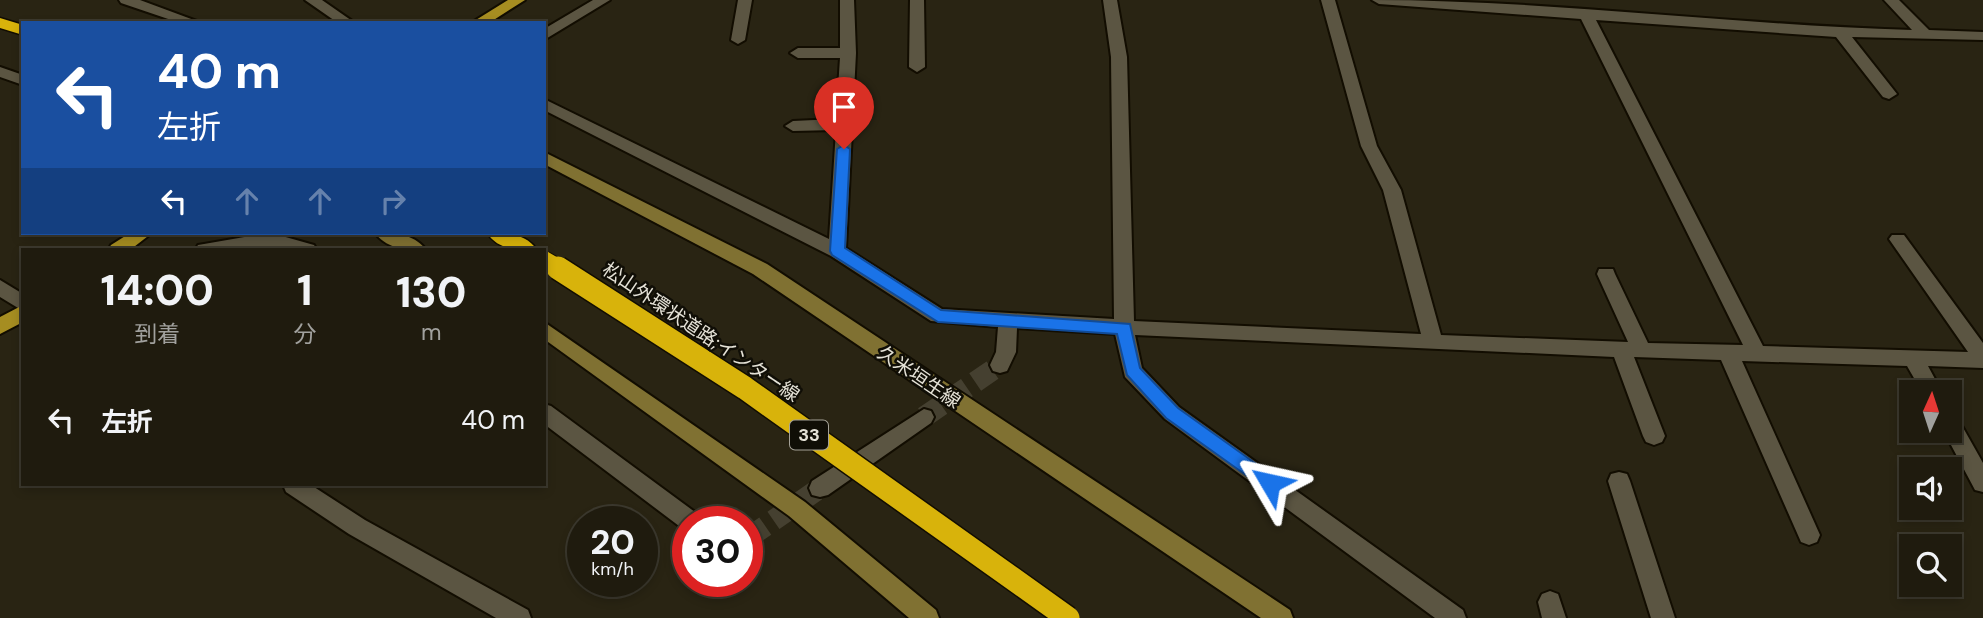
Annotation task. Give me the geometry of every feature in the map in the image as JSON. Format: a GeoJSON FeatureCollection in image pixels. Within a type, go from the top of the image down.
{"type":"FeatureCollection","features":[{"type":"Feature","properties":{"kind":"highway"},"geometry":{"type":"LineString","coordinates":[[0,23],[21,29]]}},
{"type":"Feature","properties":{"kind":"highway"},"geometry":{"type":"LineString","coordinates":[[501,235],[523,248]]}},
{"type":"Feature","properties":{"kind":"highway","name":"松山外環状道路;インター線"},"geometry":{"type":"LineString","coordinates":[[546,261],[621,305],[690,351],[1068,618]]}},
{"type":"Feature","properties":{"kind":"main road"},"geometry":{"type":"LineString","coordinates":[[481,21],[518,0]]}},
{"type":"Feature","properties":{"kind":"main road","name":"久米垣生線"},"geometry":{"type":"LineString","coordinates":[[546,158],[760,269],[994,429],[1282,618]]}},
{"type":"Feature","properties":{"kind":"main road"},"geometry":{"type":"LineString","coordinates":[[120,248],[140,235]]}},
{"type":"Feature","properties":{"kind":"main road"},"geometry":{"type":"LineString","coordinates":[[388,235],[412,248]]}},
{"type":"Feature","properties":{"kind":"main road"},"geometry":{"type":"LineString","coordinates":[[546,330],[797,509],[927,618]]}},
{"type":"Feature","properties":{"kind":"street"},"geometry":{"type":"LineString","coordinates":[[126,0],[189,21]]}},
{"type":"Feature","properties":{"kind":"street"},"geometry":{"type":"LineString","coordinates":[[312,0],[345,21]]}},
{"type":"Feature","properties":{"kind":"street"},"geometry":{"type":"LineString","coordinates":[[546,35],[603,0]]}},
{"type":"Feature","properties":{"kind":"street"},"geometry":{"type":"LineString","coordinates":[[738,40],[745,0]]}},
{"type":"Feature","properties":{"kind":"street"},"geometry":{"type":"LineString","coordinates":[[837,251],[848,52],[847,0]]}},
{"type":"Feature","properties":{"kind":"street"},"geometry":{"type":"LineString","coordinates":[[917,0],[917,67]]}},
{"type":"Feature","properties":{"kind":"street"},"geometry":{"type":"LineString","coordinates":[[1110,0],[1119,57],[1124,328],[1132,371],[1172,413],[1454,618]]}},
{"type":"Feature","properties":{"kind":"street"},"geometry":{"type":"LineString","coordinates":[[1328,0],[1369,146],[1392,190],[1433,342]]}},
{"type":"Feature","properties":{"kind":"street"},"geometry":{"type":"LineString","coordinates":[[1379,0],[1441,2],[1840,32],[1983,36]]}},
{"type":"Feature","properties":{"kind":"street"},"geometry":{"type":"LineString","coordinates":[[1891,0],[1925,35]]}},
{"type":"Feature","properties":{"kind":"street"},"geometry":{"type":"LineString","coordinates":[[1586,15],[1757,354]]}},
{"type":"Feature","properties":{"kind":"street"},"geometry":{"type":"LineString","coordinates":[[1840,32],[1889,94]]}},
{"type":"Feature","properties":{"kind":"street"},"geometry":{"type":"LineString","coordinates":[[798,53],[848,52]]}},
{"type":"Feature","properties":{"kind":"street"},"geometry":{"type":"LineString","coordinates":[[0,72],[21,79]]}},
{"type":"Feature","properties":{"kind":"street"},"geometry":{"type":"LineString","coordinates":[[546,105],[615,137],[837,251],[938,316],[1124,328],[1632,351],[1983,359]]}},
{"type":"Feature","properties":{"kind":"street"},"geometry":{"type":"LineString","coordinates":[[793,126],[845,124]]}},
{"type":"Feature","properties":{"kind":"street"},"geometry":{"type":"LineString","coordinates":[[1898,239],[1983,359]]}},
{"type":"Feature","properties":{"kind":"street"},"geometry":{"type":"LineString","coordinates":[[213,248],[272,240],[301,248]]}},
{"type":"Feature","properties":{"kind":"street"},"geometry":{"type":"LineString","coordinates":[[1605,274],[1632,351],[1654,436]]}},
{"type":"Feature","properties":{"kind":"street"},"geometry":{"type":"LineString","coordinates":[[0,287],[21,303]]}},
{"type":"Feature","properties":{"kind":"street"},"geometry":{"type":"LineString","coordinates":[[1000,365],[1006,352],[1008,320]]}},
{"type":"Feature","properties":{"kind":"street"},"geometry":{"type":"LineString","coordinates":[[1728,353],[1809,535]]}},
{"type":"Feature","properties":{"kind":"street"},"geometry":{"type":"LineString","coordinates":[[1913,358],[1925,380]]}},
{"type":"Feature","properties":{"kind":"street"},"geometry":{"type":"LineString","coordinates":[[546,413],[672,508]]}},
{"type":"Feature","properties":{"kind":"street"},"geometry":{"type":"LineString","coordinates":[[820,488],[924,417]]}},
{"type":"Feature","properties":{"kind":"street"},"geometry":{"type":"LineString","coordinates":[[1961,443],[1983,482]]}},
{"type":"Feature","properties":{"kind":"street"},"geometry":{"type":"LineString","coordinates":[[1619,481],[1663,618]]}},
{"type":"Feature","properties":{"kind":"street"},"geometry":{"type":"LineString","coordinates":[[296,486],[357,527],[519,618]]}},
{"type":"Feature","properties":{"kind":"tunnel"},"geometry":{"type":"LineString","coordinates":[[924,417],[1000,365]]}},
{"type":"Feature","properties":{"kind":"tunnel"},"geometry":{"type":"LineString","coordinates":[[763,528],[820,488]]}},
{"type":"Feature","properties":{"kind":"route"},"geometry":{"type":"LineString","coordinates":[[844,149],[837,251],[938,316],[1124,328],[1132,371],[1172,413],[1270,483]]}}]}
